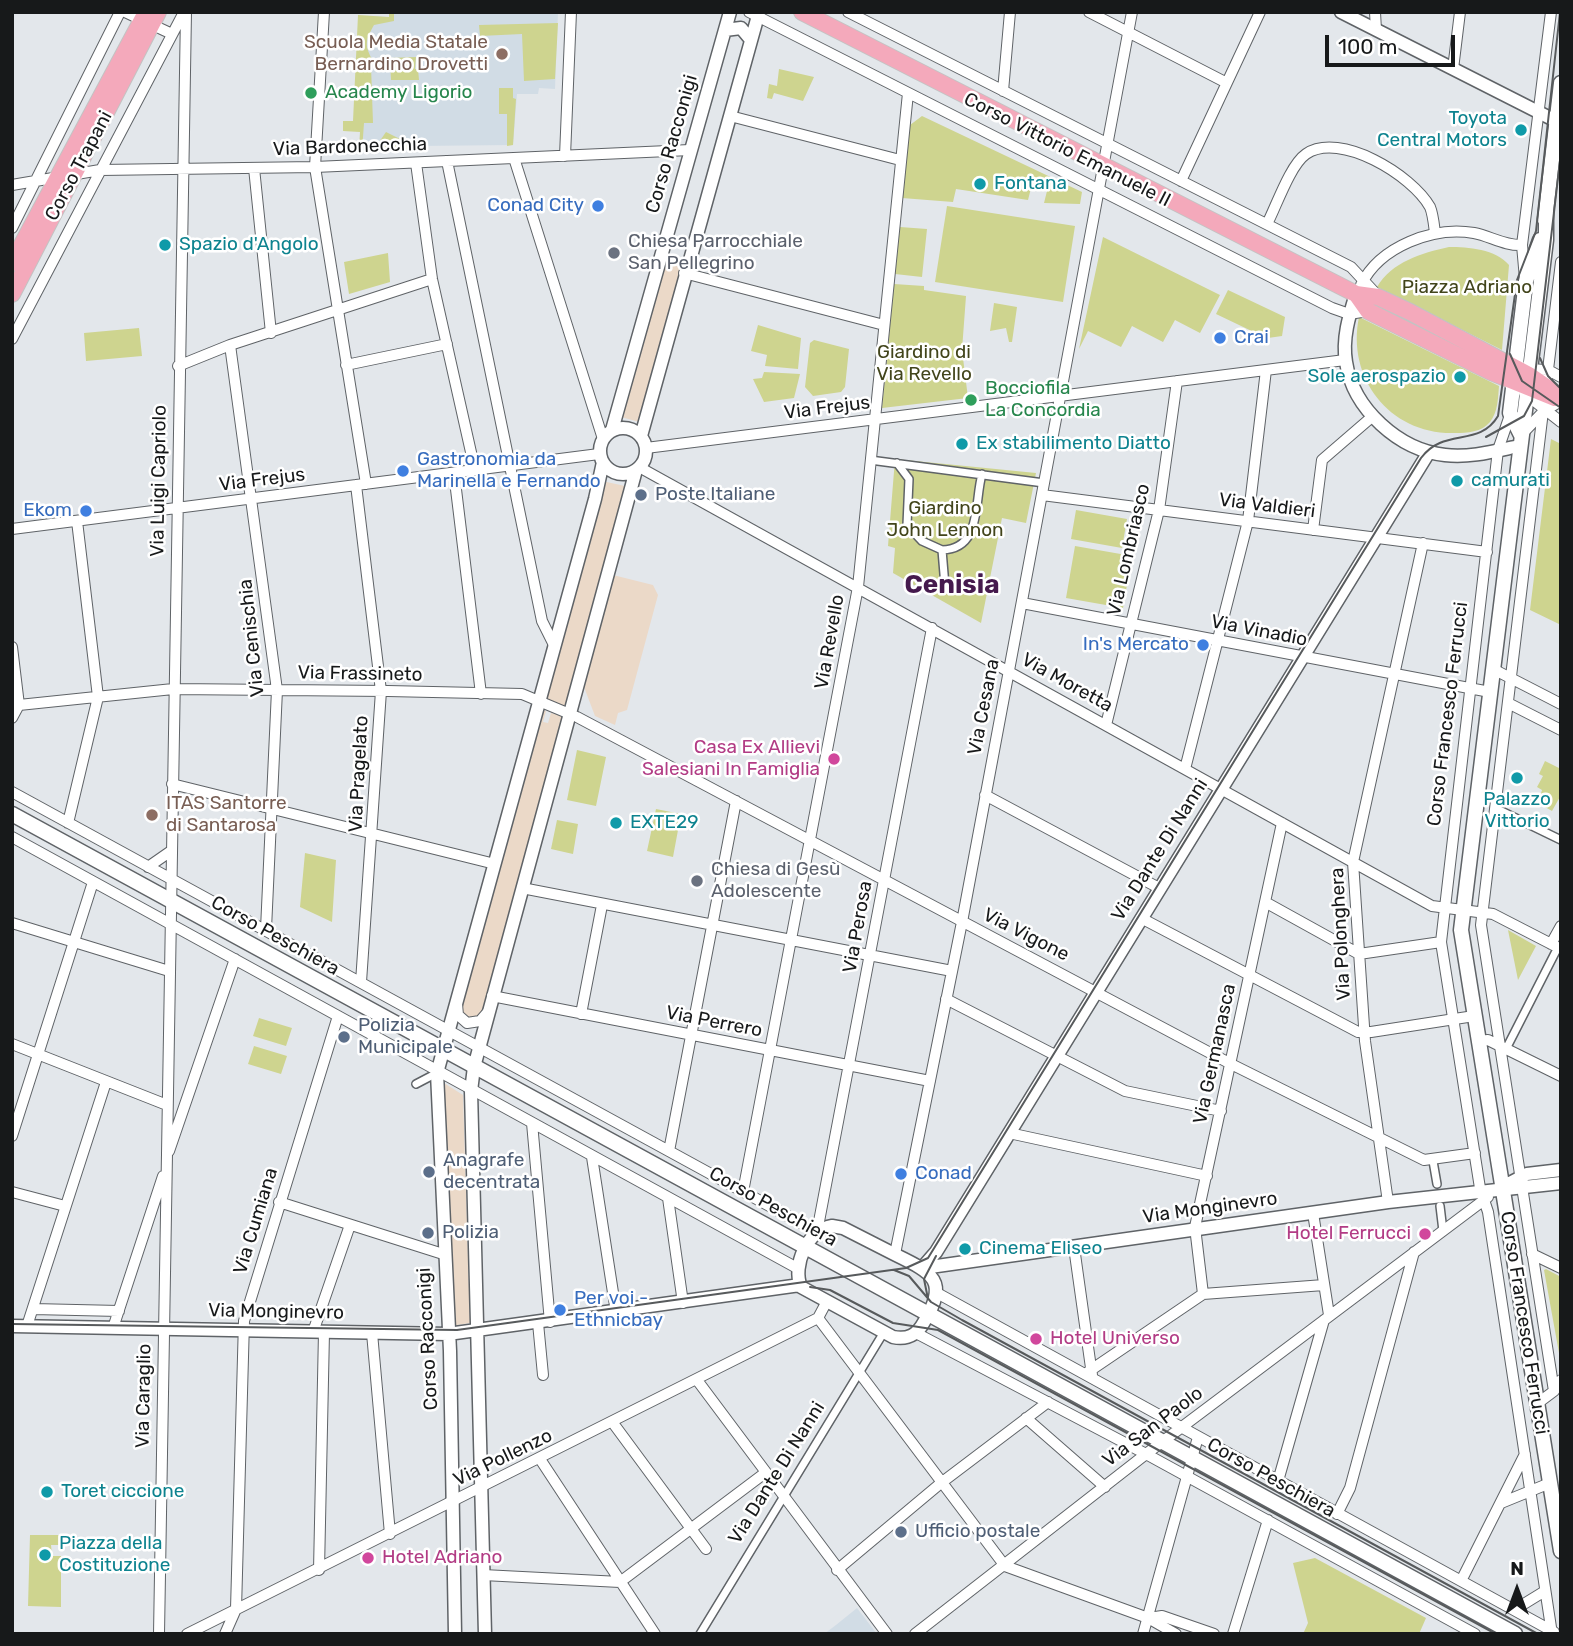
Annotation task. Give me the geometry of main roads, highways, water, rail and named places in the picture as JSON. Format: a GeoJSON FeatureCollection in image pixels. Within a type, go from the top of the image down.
{"type":"FeatureCollection","features":[{"type":"Feature","properties":{"kind":"main road","name":"Corso Vittorio Emanuele II"},"geometry":{"type":"LineString","coordinates":[[802,12],[1103,166],[1360,287],[1523,380]]}},
{"type":"Feature","properties":{"kind":"main road","name":"Corso Trapani"},"geometry":{"type":"LineString","coordinates":[[12,294],[149,18]]}},
{"type":"Feature","properties":{"kind":"main road","name":"Corso Trapani"},"geometry":{"type":"LineString","coordinates":[[12,263],[56,179],[149,18]]}},
{"type":"Feature","properties":{"kind":"main road","name":"Corso Francesco Ferrucci"},"geometry":{"type":"LineString","coordinates":[[1561,83],[1559,122],[1546,213],[1526,281],[1520,441],[1463,910],[1462,939],[1561,1551]]}},
{"type":"Feature","properties":{"kind":"main road"},"geometry":{"type":"LineString","coordinates":[[1523,380],[1546,240],[1546,213]]}},
{"type":"Feature","properties":{"kind":"main road","name":"Corso Vittorio Emanuele II"},"geometry":{"type":"LineString","coordinates":[[1360,287],[1368,311],[1553,392]]}},
{"type":"Feature","properties":{"kind":"main road","name":"Corso Francesco Ferrucci"},"geometry":{"type":"LineString","coordinates":[[1520,441],[1510,415],[1523,380]]}},
{"type":"Feature","properties":{"kind":"main road","name":"Corso Peschiera"},"geometry":{"type":"LineString","coordinates":[[12,814],[1515,1634]]}},
{"type":"Feature","properties":{"kind":"tram line"},"geometry":{"type":"LineString","coordinates":[[12,1324],[457,1330],[906,1268],[928,1258],[1421,458],[1440,443],[1481,432],[1498,416],[1517,280],[1536,231],[1560,12]]}},
{"type":"Feature","properties":{"kind":"tram line"},"geometry":{"type":"LineString","coordinates":[[1486,437],[1524,416],[1532,401],[1561,152]]}},
{"type":"Feature","properties":{"kind":"tram line"},"geometry":{"type":"LineString","coordinates":[[1510,354],[1522,381],[1561,408]]}},
{"type":"Feature","properties":{"kind":"tram line"},"geometry":{"type":"LineString","coordinates":[[1540,358],[1548,376],[1561,389]]}},
{"type":"Feature","properties":{"kind":"tram line"},"geometry":{"type":"LineString","coordinates":[[928,1299],[924,1279],[936,1256]]}},
{"type":"Feature","properties":{"kind":"tram line"},"geometry":{"type":"LineString","coordinates":[[894,1270],[909,1276],[931,1302],[962,1320],[1538,1634]]}},
{"type":"Feature","properties":{"kind":"tram line"},"geometry":{"type":"LineString","coordinates":[[810,1287],[830,1290],[893,1323],[938,1330],[1496,1634]]}},
{"type":"Feature","properties":{"kind":"place","name":"Scuola Media Statale Bernardino Drovetti"},"geometry":{"type":"Point","coordinates":[502,54]}},
{"type":"Feature","properties":{"kind":"place","name":"Academy Ligorio"},"geometry":{"type":"Point","coordinates":[311,93]}},
{"type":"Feature","properties":{"kind":"place","name":"Toyota Central Motors"},"geometry":{"type":"Point","coordinates":[1521,130]}},
{"type":"Feature","properties":{"kind":"place","name":"Fontana"},"geometry":{"type":"Point","coordinates":[980,184]}},
{"type":"Feature","properties":{"kind":"place","name":"Conad City"},"geometry":{"type":"Point","coordinates":[598,206]}},
{"type":"Feature","properties":{"kind":"place","name":"Spazio d'Angolo"},"geometry":{"type":"Point","coordinates":[165,245]}},
{"type":"Feature","properties":{"kind":"place","name":"Chiesa Parrocchiale San Pellegrino"},"geometry":{"type":"Point","coordinates":[614,253]}},
{"type":"Feature","properties":{"kind":"place","name":"Crai"},"geometry":{"type":"Point","coordinates":[1220,338]}},
{"type":"Feature","properties":{"kind":"place","name":"Sole aerospazio"},"geometry":{"type":"Point","coordinates":[1460,377]}},
{"type":"Feature","properties":{"kind":"place","name":"Bocciofila La Concordia"},"geometry":{"type":"Point","coordinates":[971,400]}},
{"type":"Feature","properties":{"kind":"place","name":"Ex stabilimento Diatto"},"geometry":{"type":"Point","coordinates":[962,444]}},
{"type":"Feature","properties":{"kind":"place","name":"Gastronomia da Marinella e Fernando"},"geometry":{"type":"Point","coordinates":[403,471]}},
{"type":"Feature","properties":{"kind":"place","name":"camurati"},"geometry":{"type":"Point","coordinates":[1457,481]}},
{"type":"Feature","properties":{"kind":"place","name":"Poste Italiane"},"geometry":{"type":"Point","coordinates":[641,495]}},
{"type":"Feature","properties":{"kind":"place","name":"Ekom"},"geometry":{"type":"Point","coordinates":[86,511]}},
{"type":"Feature","properties":{"kind":"place","name":"In's Mercato"},"geometry":{"type":"Point","coordinates":[1203,645]}},
{"type":"Feature","properties":{"kind":"place","name":"Casa Ex Allievi Salesiani In Famiglia"},"geometry":{"type":"Point","coordinates":[834,759]}},
{"type":"Feature","properties":{"kind":"place","name":"Palazzo Vittorio"},"geometry":{"type":"Point","coordinates":[1517,778]}},
{"type":"Feature","properties":{"kind":"place","name":"ITAS Santorre di Santarosa"},"geometry":{"type":"Point","coordinates":[152,815]}},
{"type":"Feature","properties":{"kind":"place","name":"EXTE29"},"geometry":{"type":"Point","coordinates":[616,823]}},
{"type":"Feature","properties":{"kind":"place","name":"Chiesa di Gesù Adolescente"},"geometry":{"type":"Point","coordinates":[697,881]}},
{"type":"Feature","properties":{"kind":"place","name":"Polizia Municipale"},"geometry":{"type":"Point","coordinates":[344,1037]}},
{"type":"Feature","properties":{"kind":"place","name":"Anagrafe decentrata"},"geometry":{"type":"Point","coordinates":[429,1172]}},
{"type":"Feature","properties":{"kind":"place","name":"Conad"},"geometry":{"type":"Point","coordinates":[901,1174]}},
{"type":"Feature","properties":{"kind":"place","name":"Polizia"},"geometry":{"type":"Point","coordinates":[428,1233]}},
{"type":"Feature","properties":{"kind":"place","name":"Hotel Ferrucci"},"geometry":{"type":"Point","coordinates":[1425,1234]}},
{"type":"Feature","properties":{"kind":"place","name":"Cinema Eliseo"},"geometry":{"type":"Point","coordinates":[965,1249]}},
{"type":"Feature","properties":{"kind":"place","name":"Per voi - Ethnicbay"},"geometry":{"type":"Point","coordinates":[560,1310]}},
{"type":"Feature","properties":{"kind":"place","name":"Hotel Universo"},"geometry":{"type":"Point","coordinates":[1036,1339]}},
{"type":"Feature","properties":{"kind":"place","name":"Toret ciccione"},"geometry":{"type":"Point","coordinates":[47,1492]}},
{"type":"Feature","properties":{"kind":"place","name":"Ufficio postale"},"geometry":{"type":"Point","coordinates":[901,1532]}},
{"type":"Feature","properties":{"kind":"place","name":"Piazza della Costituzione"},"geometry":{"type":"Point","coordinates":[45,1555]}},
{"type":"Feature","properties":{"kind":"place","name":"Hotel Adriano"},"geometry":{"type":"Point","coordinates":[368,1558]}},
{"type":"Feature","properties":{"kind":"district","name":"Cenisia"},"geometry":{"type":"Point","coordinates":[952,585]}},
{"type":"Feature","properties":{"kind":"park label","name":"Piazza Adriano"},"geometry":{"type":"Point","coordinates":[1467,288]}},
{"type":"Feature","properties":{"kind":"park label","name":"Giardino di Via Revello"},"geometry":{"type":"Point","coordinates":[924,364]}},
{"type":"Feature","properties":{"kind":"park label","name":"Giardino John Lennon"},"geometry":{"type":"Point","coordinates":[945,520]}}]}
